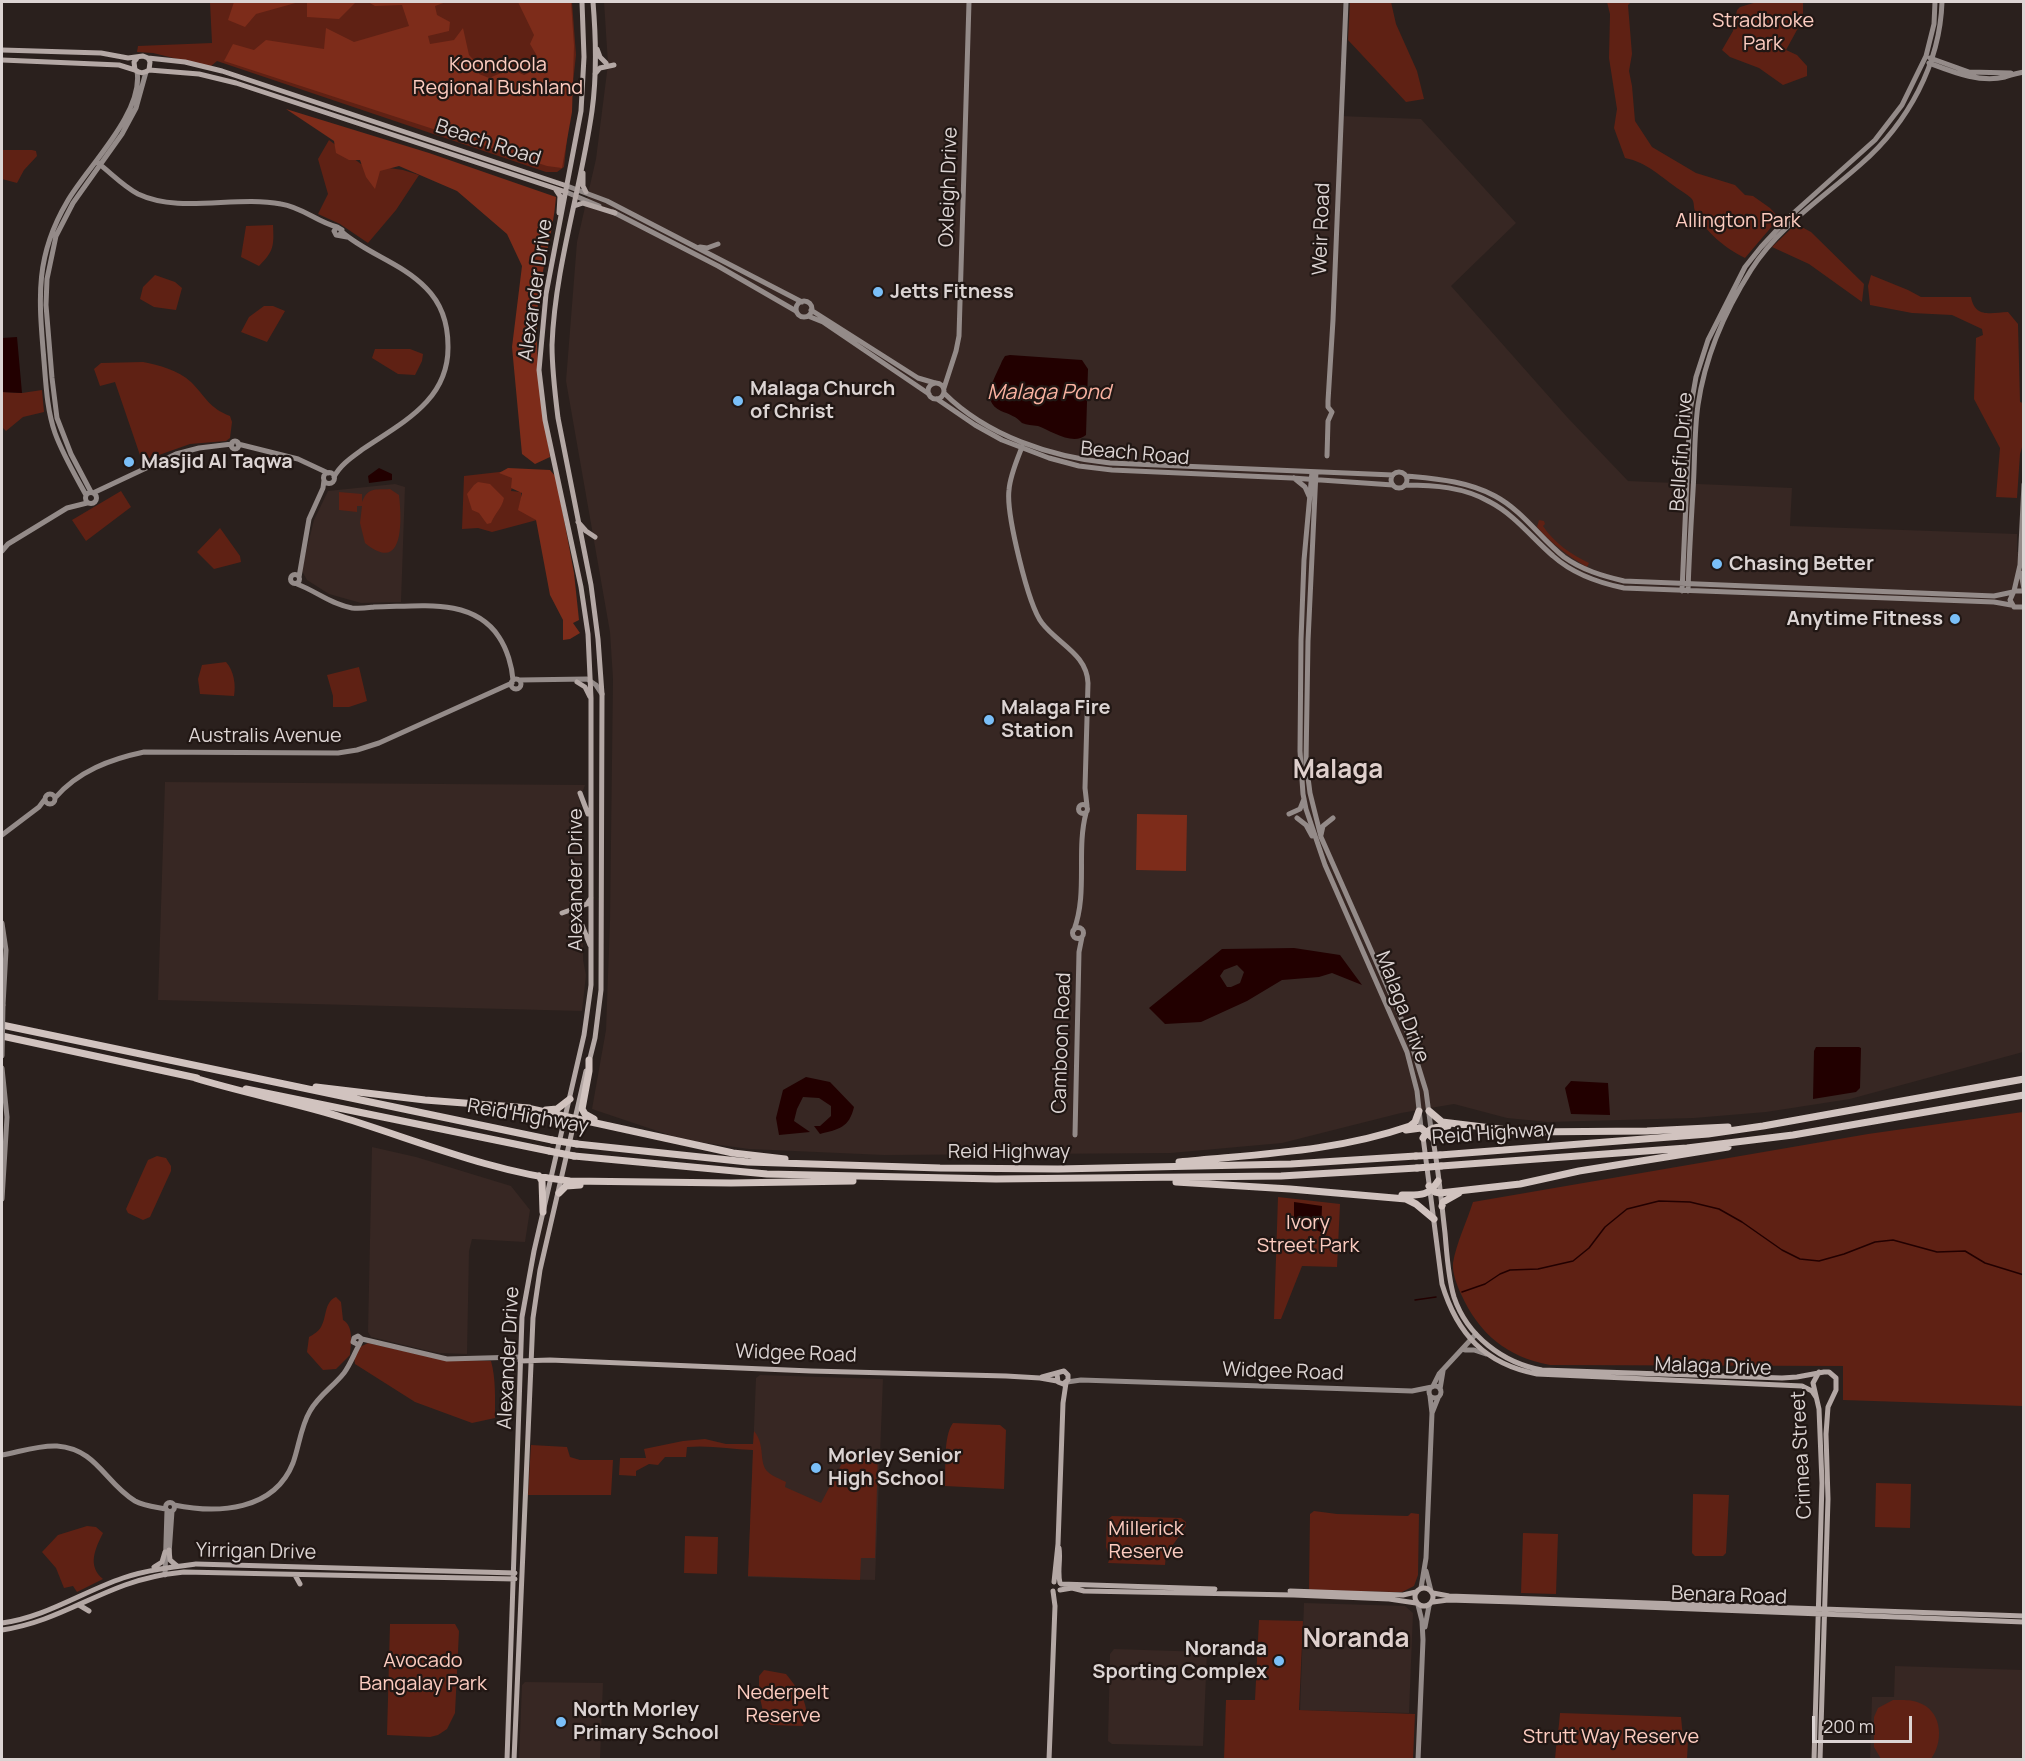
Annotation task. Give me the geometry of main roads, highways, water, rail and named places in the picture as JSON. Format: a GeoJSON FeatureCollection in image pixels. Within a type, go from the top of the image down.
{"type":"FeatureCollection","features":[{"type":"Feature","properties":{"kind":"highway","name":"Reid Highway"},"geometry":{"type":"LineString","coordinates":[[2,1025],[577,1144],[748,1162],[940,1168],[1291,1164],[1657,1139],[1786,1122],[2024,1078]]}},
{"type":"Feature","properties":{"kind":"highway","name":"Reid Highway"},"geometry":{"type":"LineString","coordinates":[[2,1036],[195,1078],[574,1155],[747,1173],[912,1178],[1281,1176],[1687,1148],[1793,1136],[2024,1095]]}},
{"type":"Feature","properties":{"kind":"highway"},"geometry":{"type":"LineString","coordinates":[[589,1060],[582,1109],[588,1117],[607,1125]]}},
{"type":"Feature","properties":{"kind":"highway"},"geometry":{"type":"LineString","coordinates":[[195,1078],[240,1092],[335,1115],[508,1170],[562,1180],[796,1183],[912,1178]]}},
{"type":"Feature","properties":{"kind":"highway"},"geometry":{"type":"LineString","coordinates":[[269,1082],[425,1100],[527,1108],[557,1109],[570,1099]]}},
{"type":"Feature","properties":{"kind":"highway"},"geometry":{"type":"LineString","coordinates":[[527,1108],[749,1155],[867,1164],[925,1164],[940,1168]]}},
{"type":"Feature","properties":{"kind":"highway"},"geometry":{"type":"LineString","coordinates":[[1096,1167],[1284,1153],[1333,1145],[1413,1124],[1419,1111]]}},
{"type":"Feature","properties":{"kind":"highway"},"geometry":{"type":"LineString","coordinates":[[1429,1111],[1442,1122],[1548,1132],[1698,1129],[1786,1122]]}},
{"type":"Feature","properties":{"kind":"highway"},"geometry":{"type":"LineString","coordinates":[[1388,1132],[1426,1131],[1437,1127],[1466,1126]]}},
{"type":"Feature","properties":{"kind":"highway"},"geometry":{"type":"LineString","coordinates":[[1426,1131],[1433,1138]]}},
{"type":"Feature","properties":{"kind":"highway"},"geometry":{"type":"LineString","coordinates":[[1430,1189],[1440,1193],[1461,1192],[1520,1184],[1599,1168],[1793,1136]]}},
{"type":"Feature","properties":{"kind":"highway"},"geometry":{"type":"LineString","coordinates":[[539,1176],[542,1181],[543,1212]]}},
{"type":"Feature","properties":{"kind":"highway"},"geometry":{"type":"LineString","coordinates":[[1137,1178],[1406,1199],[1434,1219]]}},
{"type":"Feature","properties":{"kind":"highway"},"geometry":{"type":"LineString","coordinates":[[1379,1196],[1425,1194],[1438,1181]]}},
{"type":"Feature","properties":{"kind":"highway"},"geometry":{"type":"LineString","coordinates":[[559,1193],[566,1186],[624,1182]]}},
{"type":"Feature","properties":{"kind":"highway"},"geometry":{"type":"LineString","coordinates":[[1442,1206],[1443,1202],[1461,1192]]}},
{"type":"Feature","properties":{"kind":"main road","name":"Alexander Drive"},"geometry":{"type":"LineString","coordinates":[[507,1760],[522,1317],[543,1212],[588,1018],[591,949],[591,698],[588,634],[581,587],[545,420],[539,370],[546,294],[581,111],[584,34],[582,2]]}},
{"type":"Feature","properties":{"kind":"main road","name":"Alexander Drive"},"geometry":{"type":"LineString","coordinates":[[514,1760],[533,1318],[540,1270],[595,1038],[601,990],[602,694],[596,614],[555,398],[552,344],[562,266],[592,111],[595,74],[594,2]]}},
{"type":"Feature","properties":{"kind":"main road","name":"Oxleigh Drive"},"geometry":{"type":"LineString","coordinates":[[944,391],[959,336],[969,2]]}},
{"type":"Feature","properties":{"kind":"main road","name":"Weir Road"},"geometry":{"type":"LineString","coordinates":[[1327,456],[1328,421],[1332,412],[1328,407],[1328,401],[1346,2]]}},
{"type":"Feature","properties":{"kind":"main road","name":"Bellefin Drive"},"geometry":{"type":"LineString","coordinates":[[1685,587],[1683,574],[1690,411],[1701,357],[1717,319],[1745,267],[1773,234],[1875,140],[1902,105],[1924,58],[1934,24],[1935,2]]}},
{"type":"Feature","properties":{"kind":"main road","name":"Bellefin Drive"},"geometry":{"type":"LineString","coordinates":[[1685,587],[1689,568],[1698,408],[1708,360],[1722,322],[1762,254],[1791,222],[1861,164],[1893,129],[1914,99],[1931,62],[1941,27],[1941,2]]}},
{"type":"Feature","properties":{"kind":"main road"},"geometry":{"type":"LineString","coordinates":[[595,41],[598,54],[606,63]]}},
{"type":"Feature","properties":{"kind":"main road"},"geometry":{"type":"LineString","coordinates":[[2,50],[101,53],[128,58],[143,56],[150,62],[139,102],[122,134],[67,201],[50,235],[40,279],[39,304],[55,432],[90,497]]}},
{"type":"Feature","properties":{"kind":"main road"},"geometry":{"type":"LineString","coordinates":[[97,165],[125,117],[135,93],[134,62],[138,57]]}},
{"type":"Feature","properties":{"kind":"main road","name":"Beach Road"},"geometry":{"type":"LineString","coordinates":[[148,58],[185,62],[222,72],[526,171],[576,192],[718,266],[796,311]]}},
{"type":"Feature","properties":{"kind":"main road"},"geometry":{"type":"LineString","coordinates":[[1924,58],[1976,77],[2002,77],[2024,72]]}},
{"type":"Feature","properties":{"kind":"main road"},"geometry":{"type":"LineString","coordinates":[[2,60],[119,65],[148,71]]}},
{"type":"Feature","properties":{"kind":"main road"},"geometry":{"type":"LineString","coordinates":[[595,74],[600,68],[614,65]]}},
{"type":"Feature","properties":{"kind":"main road","name":"Beach Road"},"geometry":{"type":"LineString","coordinates":[[148,71],[199,74],[236,83],[555,189],[567,189]]}},
{"type":"Feature","properties":{"kind":"main road"},"geometry":{"type":"LineString","coordinates":[[125,117],[136,102],[139,102]]}},
{"type":"Feature","properties":{"kind":"main road"},"geometry":{"type":"LineString","coordinates":[[585,148],[583,179],[586,192]]}},
{"type":"Feature","properties":{"kind":"main road"},"geometry":{"type":"LineString","coordinates":[[97,165],[133,191],[148,198],[179,202],[245,201],[283,204],[298,208],[335,229],[336,235],[341,234],[348,237],[411,276],[426,288],[443,315],[448,332],[446,370],[439,387],[426,404],[328,476],[309,519],[298,578],[322,595],[343,603],[369,608],[441,606],[469,612],[495,631],[502,641],[516,682],[590,681],[602,694]]}},
{"type":"Feature","properties":{"kind":"main road"},"geometry":{"type":"LineString","coordinates":[[526,171],[558,179],[565,178],[569,174]]}},
{"type":"Feature","properties":{"kind":"main road"},"geometry":{"type":"LineString","coordinates":[[555,189],[560,196],[557,238]]}},
{"type":"Feature","properties":{"kind":"main road","name":"Beach Road"},"geometry":{"type":"LineString","coordinates":[[576,192],[586,192],[638,217],[802,302]]}},
{"type":"Feature","properties":{"kind":"main road"},"geometry":{"type":"LineString","coordinates":[[573,207],[583,203],[615,213]]}},
{"type":"Feature","properties":{"kind":"main road"},"geometry":{"type":"LineString","coordinates":[[638,217],[651,232]]}},
{"type":"Feature","properties":{"kind":"main road"},"geometry":{"type":"LineString","coordinates":[[687,243],[705,248],[718,244]]}},
{"type":"Feature","properties":{"kind":"main road"},"geometry":{"type":"LineString","coordinates":[[796,311],[797,305],[802,302],[809,303],[810,313],[932,398],[937,399],[944,391],[936,383],[918,378],[810,313],[801,316],[796,311]]}},
{"type":"Feature","properties":{"kind":"main road","name":"Oxleigh Drive"},"geometry":{"type":"LineString","coordinates":[[936,383],[948,372]]}},
{"type":"Feature","properties":{"kind":"main road"},"geometry":{"type":"LineString","coordinates":[[929,394],[929,387],[936,383]]}},
{"type":"Feature","properties":{"kind":"main road","name":"Beach Road"},"geometry":{"type":"LineString","coordinates":[[944,391],[976,419],[1023,445],[1079,466],[1112,470],[1393,485]]}},
{"type":"Feature","properties":{"kind":"main road","name":"Beach Road"},"geometry":{"type":"LineString","coordinates":[[937,399],[1002,441],[1083,460],[1394,475]]}},
{"type":"Feature","properties":{"kind":"main road"},"geometry":{"type":"LineString","coordinates":[[1023,445],[1009,489],[1008,504],[1030,599],[1041,622],[1054,637],[1078,657],[1088,677],[1080,911],[1082,937],[1077,939],[1072,933],[1080,911]]}},
{"type":"Feature","properties":{"kind":"main road"},"geometry":{"type":"LineString","coordinates":[[2,550],[5,545],[118,482],[176,454],[217,446],[252,448],[298,459],[334,481],[323,488]]}},
{"type":"Feature","properties":{"kind":"main road","name":"Malaga Drive"},"geometry":{"type":"LineString","coordinates":[[1314,472],[1304,560],[1301,640],[1299,752],[1304,799],[1319,848],[1403,1039],[1419,1111],[1426,1131]]}},
{"type":"Feature","properties":{"kind":"main road"},"geometry":{"type":"LineString","coordinates":[[2020,565],[2024,590],[1994,596],[1700,585],[1685,587],[1624,588],[1586,576],[1561,563],[1528,526],[1516,511],[1501,500],[1478,489],[1451,481],[1406,476],[1400,472],[1391,480],[1398,488],[1405,485],[1431,486],[1465,491],[1497,506],[1528,526],[1578,565],[1603,576],[1634,582],[1685,587],[1994,602],[2011,605],[2017,609],[2024,608]]}},
{"type":"Feature","properties":{"kind":"main road"},"geometry":{"type":"LineString","coordinates":[[1405,485],[1406,476]]}},
{"type":"Feature","properties":{"kind":"main road"},"geometry":{"type":"LineString","coordinates":[[1292,478],[1305,487],[1310,500]]}},
{"type":"Feature","properties":{"kind":"main road","name":"Malaga Drive"},"geometry":{"type":"LineString","coordinates":[[1314,479],[1316,488],[1311,561],[1306,755],[1311,800],[1321,837],[1409,1036],[1426,1091],[1429,1111],[1426,1131],[1430,1189],[1442,1284],[1450,1308],[1465,1333],[1486,1354],[1507,1366],[1537,1374],[1802,1386],[1812,1391],[1816,1397]]}},
{"type":"Feature","properties":{"kind":"main road"},"geometry":{"type":"LineString","coordinates":[[1316,488],[1333,480]]}},
{"type":"Feature","properties":{"kind":"main road"},"geometry":{"type":"LineString","coordinates":[[2011,605],[2010,598],[2020,565],[2024,484]]}},
{"type":"Feature","properties":{"kind":"main road"},"geometry":{"type":"LineString","coordinates":[[577,521],[595,537]]}},
{"type":"Feature","properties":{"kind":"main road"},"geometry":{"type":"LineString","coordinates":[[1689,568],[1700,585]]}},
{"type":"Feature","properties":{"kind":"main road"},"geometry":{"type":"LineString","coordinates":[[1634,582],[1670,581],[1678,579],[1683,574]]}},
{"type":"Feature","properties":{"kind":"main road"},"geometry":{"type":"LineString","coordinates":[[566,680],[590,681],[595,678],[600,669]]}},
{"type":"Feature","properties":{"kind":"main road","name":"Australis Avenue"},"geometry":{"type":"LineString","coordinates":[[2,835],[46,802],[47,795],[54,796],[89,771],[105,763],[144,752],[338,753],[357,750],[516,682]]}},
{"type":"Feature","properties":{"kind":"main road"},"geometry":{"type":"LineString","coordinates":[[576,682],[585,687],[591,698]]}},
{"type":"Feature","properties":{"kind":"main road"},"geometry":{"type":"LineString","coordinates":[[580,793],[591,824]]}},
{"type":"Feature","properties":{"kind":"main road"},"geometry":{"type":"LineString","coordinates":[[1289,814],[1298,810],[1304,799]]}},
{"type":"Feature","properties":{"kind":"main road"},"geometry":{"type":"LineString","coordinates":[[1297,818],[1306,825],[1319,848]]}},
{"type":"Feature","properties":{"kind":"main road"},"geometry":{"type":"LineString","coordinates":[[1321,837],[1323,826],[1333,818]]}},
{"type":"Feature","properties":{"kind":"main road"},"geometry":{"type":"LineString","coordinates":[[562,913],[587,904],[591,898]]}},
{"type":"Feature","properties":{"kind":"main road"},"geometry":{"type":"LineString","coordinates":[[579,918],[591,949]]}},
{"type":"Feature","properties":{"kind":"main road"},"geometry":{"type":"LineString","coordinates":[[2,923],[6,950],[2,1077]]}},
{"type":"Feature","properties":{"kind":"main road"},"geometry":{"type":"LineString","coordinates":[[1074,930],[1082,929]]}},
{"type":"Feature","properties":{"kind":"main road","name":"Camboon Road"},"geometry":{"type":"LineString","coordinates":[[1074,937],[1079,952]]}},
{"type":"Feature","properties":{"kind":"main road","name":"Camboon Road"},"geometry":{"type":"LineString","coordinates":[[1075,1135],[1079,952],[1082,937]]}},
{"type":"Feature","properties":{"kind":"main road"},"geometry":{"type":"LineString","coordinates":[[2,1068],[7,1117],[2,1199]]}},
{"type":"Feature","properties":{"kind":"main road","name":"Malaga Drive"},"geometry":{"type":"LineString","coordinates":[[1433,1138],[1451,1284],[1457,1305],[1477,1335],[1509,1361],[1542,1370],[1782,1378],[1820,1372]]}},
{"type":"Feature","properties":{"kind":"main road"},"geometry":{"type":"LineString","coordinates":[[526,1294],[533,1267],[537,1265],[540,1270]]}},
{"type":"Feature","properties":{"kind":"main road"},"geometry":{"type":"LineString","coordinates":[[1463,1350],[1465,1333]]}},
{"type":"Feature","properties":{"kind":"main road"},"geometry":{"type":"LineString","coordinates":[[1418,1760],[1423,1640],[1422,1622],[1415,1597],[1425,1569],[1432,1413],[1429,1391],[1443,1371],[1477,1335]]}},
{"type":"Feature","properties":{"kind":"main road"},"geometry":{"type":"LineString","coordinates":[[2,1455],[54,1446],[79,1451],[92,1460],[133,1500],[152,1507],[230,1509],[241,1507],[256,1502],[282,1482],[292,1466],[309,1411],[319,1397],[343,1374],[359,1343],[374,1342],[447,1359],[520,1359]]}},
{"type":"Feature","properties":{"kind":"main road"},"geometry":{"type":"LineString","coordinates":[[1463,1350],[1474,1350],[1486,1354]]}},
{"type":"Feature","properties":{"kind":"main road","name":"Widgee Road"},"geometry":{"type":"LineString","coordinates":[[520,1359],[1057,1379]]}},
{"type":"Feature","properties":{"kind":"main road"},"geometry":{"type":"LineString","coordinates":[[1049,1760],[1055,1606],[1058,1587],[1063,1403],[1068,1375],[1062,1371],[1057,1379],[1063,1403]]}},
{"type":"Feature","properties":{"kind":"main road"},"geometry":{"type":"LineString","coordinates":[[1432,1413],[1441,1394],[1443,1371]]}},
{"type":"Feature","properties":{"kind":"main road","name":"Crimea Street"},"geometry":{"type":"LineString","coordinates":[[1814,1760],[1818,1630],[1822,1611],[1823,1595],[1828,1499],[1826,1419],[1837,1382],[1829,1372],[1820,1372],[1813,1383],[1819,1410],[1823,1595]]}},
{"type":"Feature","properties":{"kind":"main road","name":"Widgee Road"},"geometry":{"type":"LineString","coordinates":[[1068,1375],[1081,1380]]}},
{"type":"Feature","properties":{"kind":"main road"},"geometry":{"type":"LineString","coordinates":[[1057,1379],[1066,1382]]}},
{"type":"Feature","properties":{"kind":"main road","name":"Widgee Road"},"geometry":{"type":"LineString","coordinates":[[1066,1382],[1081,1380],[1412,1391],[1430,1395]]}},
{"type":"Feature","properties":{"kind":"main road"},"geometry":{"type":"LineString","coordinates":[[1432,1387],[1440,1389]]}},
{"type":"Feature","properties":{"kind":"main road","name":"Widgee Road"},"geometry":{"type":"LineString","coordinates":[[1412,1391],[1432,1387]]}},
{"type":"Feature","properties":{"kind":"main road"},"geometry":{"type":"LineString","coordinates":[[1430,1395],[1438,1398]]}},
{"type":"Feature","properties":{"kind":"main road"},"geometry":{"type":"LineString","coordinates":[[167,1571],[170,1508]]}},
{"type":"Feature","properties":{"kind":"main road"},"geometry":{"type":"LineString","coordinates":[[167,1551],[171,1562],[178,1566]]}},
{"type":"Feature","properties":{"kind":"main road"},"geometry":{"type":"LineString","coordinates":[[144,1572],[160,1564],[167,1551]]}},
{"type":"Feature","properties":{"kind":"main road"},"geometry":{"type":"LineString","coordinates":[[513,1595],[510,1584],[501,1576],[510,1569],[514,1561]]}},
{"type":"Feature","properties":{"kind":"main road","name":"Yirrigan Drive"},"geometry":{"type":"LineString","coordinates":[[2,1630],[38,1622],[124,1585],[178,1566],[207,1565],[501,1576]]}},
{"type":"Feature","properties":{"kind":"main road"},"geometry":{"type":"LineString","coordinates":[[1423,1640],[1432,1592],[1425,1569]]}},
{"type":"Feature","properties":{"kind":"main road","name":"Yirrigan Drive"},"geometry":{"type":"LineString","coordinates":[[2,1623],[26,1619],[49,1611],[123,1578],[144,1572],[521,1576]]}},
{"type":"Feature","properties":{"kind":"main road"},"geometry":{"type":"LineString","coordinates":[[294,1575],[300,1584]]}},
{"type":"Feature","properties":{"kind":"main road"},"geometry":{"type":"LineString","coordinates":[[1058,1587],[1403,1595],[1426,1588],[1432,1592]]}},
{"type":"Feature","properties":{"kind":"main road"},"geometry":{"type":"LineString","coordinates":[[1058,1587],[1084,1591],[1389,1599],[1423,1607],[1431,1604]]}},
{"type":"Feature","properties":{"kind":"main road","name":"Benara Road"},"geometry":{"type":"LineString","coordinates":[[1432,1592],[1483,1597],[1803,1607],[1841,1615],[2024,1622]]}},
{"type":"Feature","properties":{"kind":"main road"},"geometry":{"type":"LineString","coordinates":[[1803,1607],[1810,1605],[1823,1595],[1838,1608]]}},
{"type":"Feature","properties":{"kind":"main road","name":"Benara Road"},"geometry":{"type":"LineString","coordinates":[[1431,1604],[1448,1600],[1807,1614],[1838,1608],[2024,1616]]}},
{"type":"Feature","properties":{"kind":"main road"},"geometry":{"type":"LineString","coordinates":[[79,1605],[89,1611]]}},
{"type":"Feature","properties":{"kind":"main road","name":"Crimea Street"},"geometry":{"type":"LineString","coordinates":[[1821,1760],[1825,1627],[1822,1611]]}},
{"type":"Feature","properties":{"kind":"main road"},"geometry":{"type":"LineString","coordinates":[[1807,1614],[1815,1621],[1818,1630]]}},
{"type":"Feature","properties":{"kind":"main road"},"geometry":{"type":"LineString","coordinates":[[1825,1627],[1830,1620],[1841,1615]]}},
{"type":"Feature","properties":{"kind":"water"},"geometry":{"type":"Polygon","coordinates":[[[17,337],[22,393],[2,392],[2,338],[17,337]]]}},
{"type":"Feature","properties":{"kind":"water","name":"Malaga Pond"},"geometry":{"type":"Polygon","coordinates":[[[1005,356],[1082,360],[1088,369],[1086,435],[1075,439],[1062,436],[1038,426],[1022,423],[994,406],[990,395],[993,382],[1005,356]]]}},
{"type":"Feature","properties":{"kind":"water"},"geometry":{"type":"Polygon","coordinates":[[[379,468],[392,474],[392,480],[369,483],[368,476],[379,468]]]}},
{"type":"Feature","properties":{"kind":"water"},"geometry":{"type":"Polygon","coordinates":[[[1294,948],[1340,955],[1362,985],[1332,973],[1319,977],[1282,980],[1247,1001],[1201,1022],[1165,1024],[1149,1008],[1222,949],[1294,948]],[[1237,965],[1224,970],[1220,976],[1227,987],[1231,987],[1240,983],[1244,972],[1237,965]]]}},
{"type":"Feature","properties":{"kind":"water"},"geometry":{"type":"Polygon","coordinates":[[[1816,1047],[1861,1048],[1860,1088],[1856,1092],[1813,1099],[1816,1047]]]}},
{"type":"Feature","properties":{"kind":"water"},"geometry":{"type":"Polygon","coordinates":[[[806,1077],[830,1082],[854,1107],[852,1114],[842,1126],[820,1134],[814,1126],[820,1126],[831,1116],[831,1106],[819,1098],[803,1097],[794,1121],[810,1132],[779,1135],[776,1118],[783,1090],[806,1077]]]}},
{"type":"Feature","properties":{"kind":"water"},"geometry":{"type":"Polygon","coordinates":[[[1571,1081],[1608,1083],[1610,1115],[1571,1114],[1565,1088],[1571,1081]]]}},
{"type":"Feature","properties":{"kind":"water"},"geometry":{"type":"Polygon","coordinates":[[[1294,1202],[1322,1206],[1321,1232],[1294,1223],[1294,1202]]]}},
{"type":"Feature","properties":{"kind":"waterway"},"geometry":{"type":"LineString","coordinates":[[1462,1292],[1485,1284],[1510,1270],[1538,1269],[1573,1261],[1589,1248],[1605,1227],[1627,1209],[1659,1201],[1690,1202],[1719,1209],[1800,1259],[1819,1261],[1875,1242],[1893,1240],[1937,1252],[1965,1251],[1985,1263],[2024,1275]]}},
{"type":"Feature","properties":{"kind":"waterway"},"geometry":{"type":"LineString","coordinates":[[1415,1300],[1436,1297]]}},
{"type":"Feature","properties":{"kind":"place","name":"Jetts Fitness"},"geometry":{"type":"Point","coordinates":[878,292]}},
{"type":"Feature","properties":{"kind":"place","name":"Malaga Church of Christ"},"geometry":{"type":"Point","coordinates":[738,401]}},
{"type":"Feature","properties":{"kind":"place","name":"Masjid Al Taqwa"},"geometry":{"type":"Point","coordinates":[129,462]}},
{"type":"Feature","properties":{"kind":"place","name":"Chasing Better"},"geometry":{"type":"Point","coordinates":[1717,564]}},
{"type":"Feature","properties":{"kind":"place","name":"Anytime Fitness"},"geometry":{"type":"Point","coordinates":[1955,619]}},
{"type":"Feature","properties":{"kind":"place","name":"Malaga Fire Station"},"geometry":{"type":"Point","coordinates":[989,720]}},
{"type":"Feature","properties":{"kind":"place","name":"Morley Senior High School"},"geometry":{"type":"Point","coordinates":[816,1468]}},
{"type":"Feature","properties":{"kind":"place","name":"Noranda Sporting Complex"},"geometry":{"type":"Point","coordinates":[1279,1661]}},
{"type":"Feature","properties":{"kind":"place","name":"North Morley Primary School"},"geometry":{"type":"Point","coordinates":[561,1722]}},
{"type":"Feature","properties":{"kind":"district","name":"Malaga"},"geometry":{"type":"Point","coordinates":[1338,771]}},
{"type":"Feature","properties":{"kind":"district","name":"Noranda"},"geometry":{"type":"Point","coordinates":[1356,1640]}},
{"type":"Feature","properties":{"kind":"park label","name":"Stradbroke Park"},"geometry":{"type":"Point","coordinates":[1763,32]}},
{"type":"Feature","properties":{"kind":"park label","name":"Koondoola Regional Bushland"},"geometry":{"type":"Point","coordinates":[498,76]}},
{"type":"Feature","properties":{"kind":"park label","name":"Allington Park"},"geometry":{"type":"Point","coordinates":[1738,221]}},
{"type":"Feature","properties":{"kind":"park label","name":"Ivory Street Park"},"geometry":{"type":"Point","coordinates":[1308,1234]}},
{"type":"Feature","properties":{"kind":"park label","name":"Millerick Reserve"},"geometry":{"type":"Point","coordinates":[1146,1540]}},
{"type":"Feature","properties":{"kind":"park label","name":"Avocado Bangalay Park"},"geometry":{"type":"Point","coordinates":[423,1672]}},
{"type":"Feature","properties":{"kind":"park label","name":"Nederpelt Reserve"},"geometry":{"type":"Point","coordinates":[783,1704]}},
{"type":"Feature","properties":{"kind":"park label","name":"Strutt Way Reserve"},"geometry":{"type":"Point","coordinates":[1611,1737]}}]}
